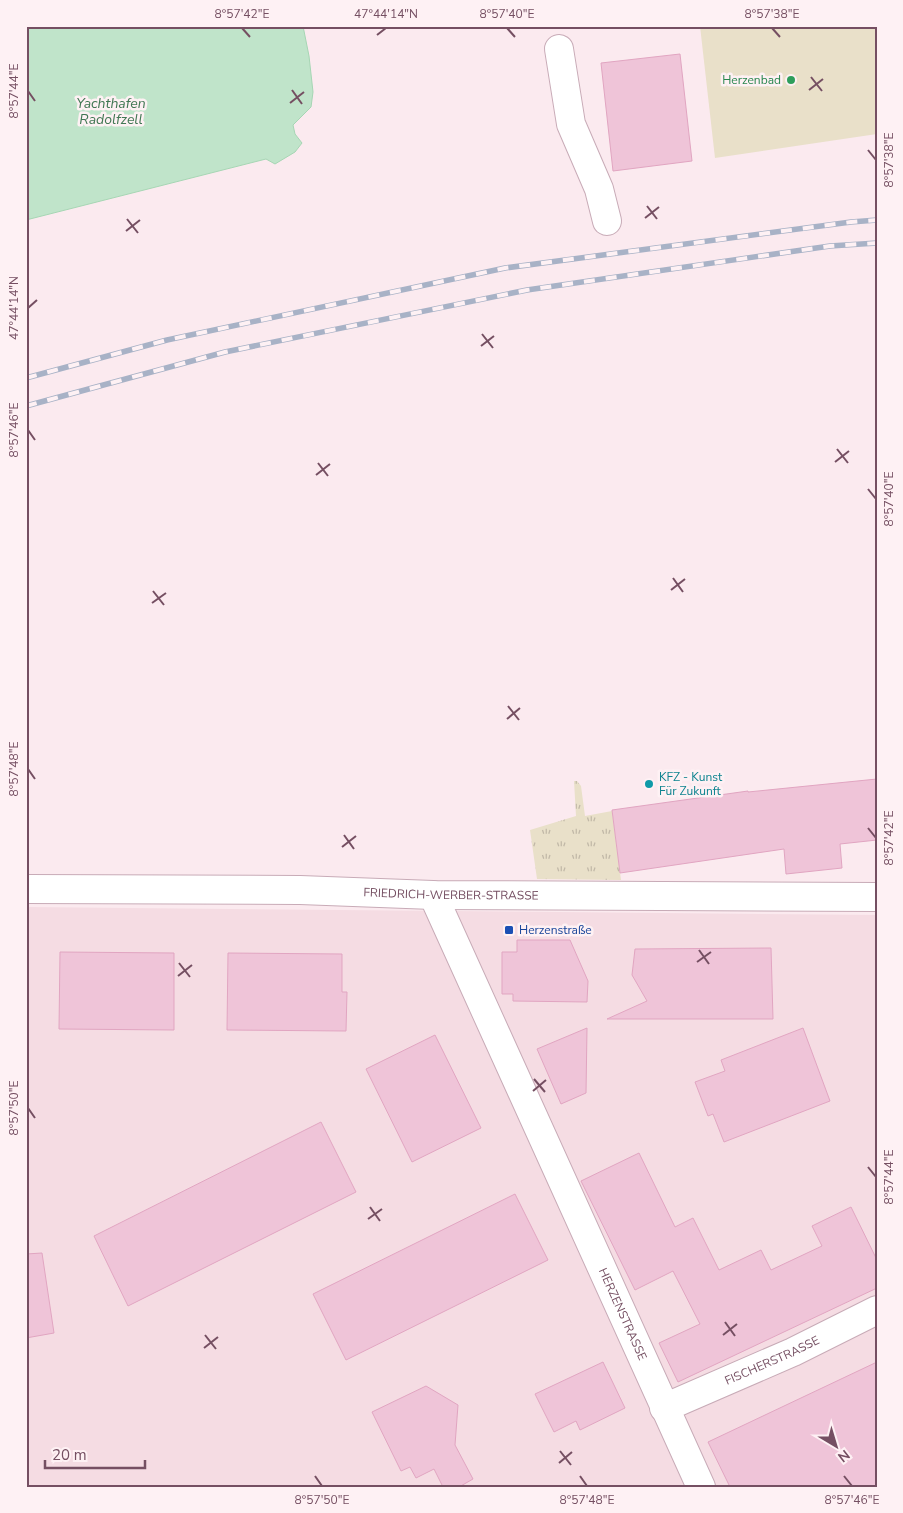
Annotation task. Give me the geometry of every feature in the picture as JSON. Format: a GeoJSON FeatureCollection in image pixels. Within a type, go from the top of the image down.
{"type":"FeatureCollection","features":[{"type":"Feature","properties":{"kind":"street"},"geometry":{"type":"LineString","coordinates":[[559,50],[571,124],[599,189],[607,221]]}},
{"type":"Feature","properties":{"kind":"street","name":"FRIEDRICH-WERBER-STRASSE"},"geometry":{"type":"LineString","coordinates":[[26,889],[300,890],[433,895],[877,897]]}},
{"type":"Feature","properties":{"kind":"street","name":"HERZENSTRASSE"},"geometry":{"type":"LineString","coordinates":[[433,895],[701,1487]]}},
{"type":"Feature","properties":{"kind":"street","name":"FISCHERSTRASSE"},"geometry":{"type":"LineString","coordinates":[[664,1408],[793,1352],[877,1310]]}},
{"type":"Feature","properties":{"kind":"shaded area"},"geometry":{"type":"Polygon","coordinates":[[[26,907],[877,915],[877,1487],[26,1487],[26,907]]]}},
{"type":"Feature","properties":{"kind":"green space","name":"Herzenbad"},"geometry":{"type":"Polygon","coordinates":[[[700,26],[877,26],[877,134],[715,158],[700,26]]]}},
{"type":"Feature","properties":{"kind":"green space"},"geometry":{"type":"Polygon","coordinates":[[[574,781],[577,781],[581,786],[585,816],[612,811],[621,880],[537,879],[530,830],[576,816],[574,781]]]}},
{"type":"Feature","properties":{"kind":"water","name":"Yachthafen Radolfzell"},"geometry":{"type":"Polygon","coordinates":[[[26,26],[303,26],[313,92],[311,107],[293,125],[295,134],[302,143],[295,152],[275,164],[266,159],[26,220],[26,26]]]}},
{"type":"Feature","properties":{"kind":"building"},"geometry":{"type":"Polygon","coordinates":[[[680,54],[692,161],[613,171],[601,63],[680,54]]]}},
{"type":"Feature","properties":{"kind":"building"},"geometry":{"type":"Polygon","coordinates":[[[877,779],[877,840],[840,844],[842,868],[786,874],[784,849],[620,873],[612,810],[748,791],[877,779]]]}},
{"type":"Feature","properties":{"kind":"building"},"geometry":{"type":"Polygon","coordinates":[[[517,940],[570,940],[588,981],[587,1002],[513,1001],[513,994],[502,994],[502,952],[517,952],[517,940]]]}},
{"type":"Feature","properties":{"kind":"building"},"geometry":{"type":"Polygon","coordinates":[[[771,948],[773,1019],[607,1019],[647,1001],[632,975],[635,949],[771,948]]]}},
{"type":"Feature","properties":{"kind":"building"},"geometry":{"type":"Polygon","coordinates":[[[60,952],[174,953],[174,1030],[59,1029],[60,952]]]}},
{"type":"Feature","properties":{"kind":"building"},"geometry":{"type":"Polygon","coordinates":[[[228,953],[342,954],[342,992],[347,992],[346,1031],[227,1030],[228,953]]]}},
{"type":"Feature","properties":{"kind":"building"},"geometry":{"type":"Polygon","coordinates":[[[587,1028],[586,1093],[561,1104],[537,1049],[587,1028]]]}},
{"type":"Feature","properties":{"kind":"building"},"geometry":{"type":"Polygon","coordinates":[[[803,1028],[830,1101],[724,1142],[713,1114],[708,1116],[695,1082],[725,1071],[721,1060],[803,1028]]]}},
{"type":"Feature","properties":{"kind":"building"},"geometry":{"type":"Polygon","coordinates":[[[435,1035],[481,1128],[412,1162],[366,1069],[435,1035]]]}},
{"type":"Feature","properties":{"kind":"building"},"geometry":{"type":"Polygon","coordinates":[[[321,1122],[356,1192],[128,1306],[94,1236],[321,1122]]]}},
{"type":"Feature","properties":{"kind":"building"},"geometry":{"type":"Polygon","coordinates":[[[639,1153],[675,1227],[693,1218],[719,1270],[761,1250],[771,1270],[822,1246],[812,1226],[851,1207],[877,1260],[877,1288],[678,1382],[659,1343],[700,1324],[673,1271],[635,1290],[581,1181],[639,1153]]]}},
{"type":"Feature","properties":{"kind":"building"},"geometry":{"type":"Polygon","coordinates":[[[515,1194],[548,1260],[346,1360],[313,1294],[515,1194]]]}},
{"type":"Feature","properties":{"kind":"building"},"geometry":{"type":"Polygon","coordinates":[[[42,1253],[54,1333],[26,1338],[26,1254],[42,1253]]]}},
{"type":"Feature","properties":{"kind":"building"},"geometry":{"type":"Polygon","coordinates":[[[603,1362],[625,1408],[580,1430],[576,1421],[554,1432],[535,1394],[603,1362]]]}},
{"type":"Feature","properties":{"kind":"building"},"geometry":{"type":"Polygon","coordinates":[[[877,1362],[877,1487],[730,1487],[708,1442],[877,1362]]]}},
{"type":"Feature","properties":{"kind":"building"},"geometry":{"type":"Polygon","coordinates":[[[426,1386],[458,1405],[455,1445],[473,1479],[459,1487],[443,1487],[434,1469],[416,1478],[410,1467],[401,1471],[372,1412],[426,1386]]]}},
{"type":"Feature","properties":{"kind":"railway"},"geometry":{"type":"LineString","coordinates":[[26,378],[167,340],[505,268],[877,220]]}},
{"type":"Feature","properties":{"kind":"railway"},"geometry":{"type":"LineString","coordinates":[[26,406],[225,352],[527,290],[830,246],[877,243]]}},
{"type":"Feature","properties":{"kind":"place","name":"Herzenbad"},"geometry":{"type":"Point","coordinates":[791,80]}},
{"type":"Feature","properties":{"kind":"place","name":"KFZ - Kunst Für Zukunft"},"geometry":{"type":"Point","coordinates":[649,784]}},
{"type":"Feature","properties":{"kind":"place","name":"Herzenstraße"},"geometry":{"type":"Point","coordinates":[509,930]}}]}
